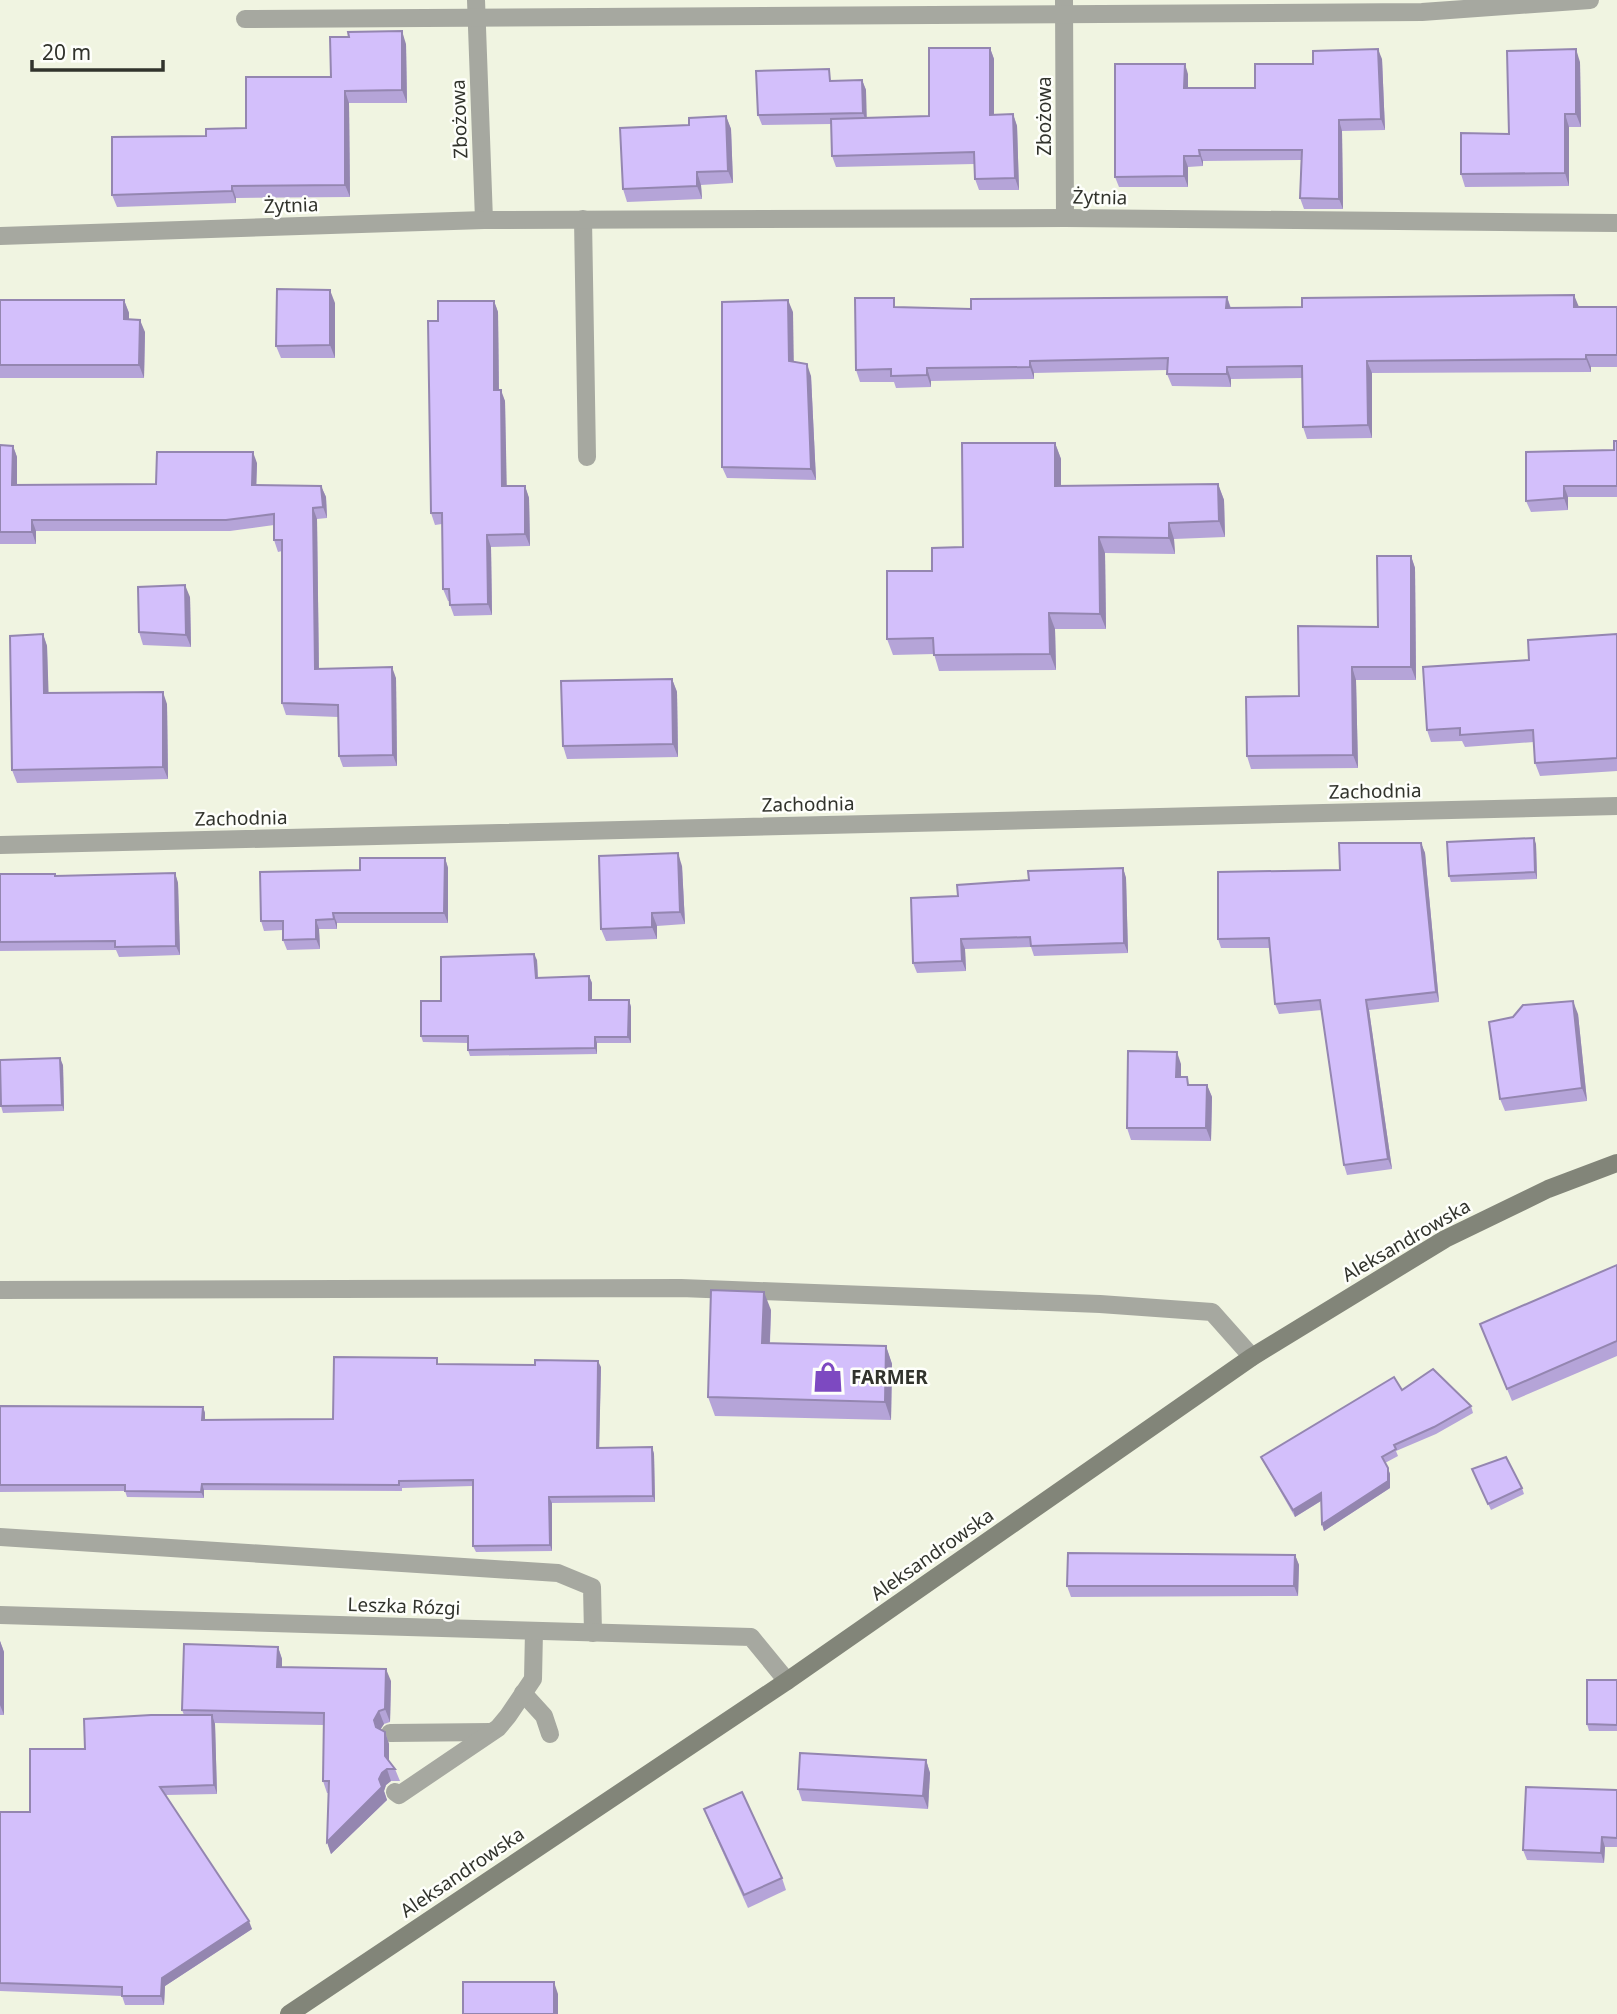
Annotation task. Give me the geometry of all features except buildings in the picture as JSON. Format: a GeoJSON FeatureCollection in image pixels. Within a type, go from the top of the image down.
{"type":"FeatureCollection","features":[{"type":"Feature","properties":{"kind":"main road","name":"Aleksandrowska"},"geometry":{"type":"LineString","coordinates":[[289,2014],[787,1681],[1252,1357],[1445,1239],[1548,1189],[1617,1163]]}},
{"type":"Feature","properties":{"kind":"street"},"geometry":{"type":"LineString","coordinates":[[245,19],[476,8],[1064,7],[1422,12],[1590,0]]}},
{"type":"Feature","properties":{"kind":"street","name":"Zbożowa"},"geometry":{"type":"LineString","coordinates":[[1064,7],[1065,218]]}},
{"type":"Feature","properties":{"kind":"street","name":"Zbożowa"},"geometry":{"type":"LineString","coordinates":[[476,8],[484,220]]}},
{"type":"Feature","properties":{"kind":"street","name":"Żytnia"},"geometry":{"type":"LineString","coordinates":[[0,236],[583,219],[1065,218],[1617,223]]}},
{"type":"Feature","properties":{"kind":"street"},"geometry":{"type":"LineString","coordinates":[[583,219],[587,457]]}},
{"type":"Feature","properties":{"kind":"street","name":"Zachodnia"},"geometry":{"type":"LineString","coordinates":[[0,845],[1617,806]]}},
{"type":"Feature","properties":{"kind":"street"},"geometry":{"type":"LineString","coordinates":[[0,1290],[681,1288],[1100,1304],[1212,1312],[1252,1357]]}},
{"type":"Feature","properties":{"kind":"street"},"geometry":{"type":"LineString","coordinates":[[0,1538],[558,1573],[592,1587],[593,1633]]}},
{"type":"Feature","properties":{"kind":"street","name":"Leszka Rózgi"},"geometry":{"type":"LineString","coordinates":[[0,1615],[751,1637],[787,1681]]}},
{"type":"Feature","properties":{"kind":"street"},"geometry":{"type":"LineString","coordinates":[[395,1792],[399,1795],[492,1732],[508,1716],[533,1679],[534,1631]]}},
{"type":"Feature","properties":{"kind":"street"},"geometry":{"type":"LineString","coordinates":[[523,1693],[544,1716],[550,1734]]}},
{"type":"Feature","properties":{"kind":"street"},"geometry":{"type":"LineString","coordinates":[[390,1733],[492,1732]]}},
{"type":"Feature","properties":{"kind":"place","name":"FARMER"},"geometry":{"type":"Point","coordinates":[828,1377]}}]}
